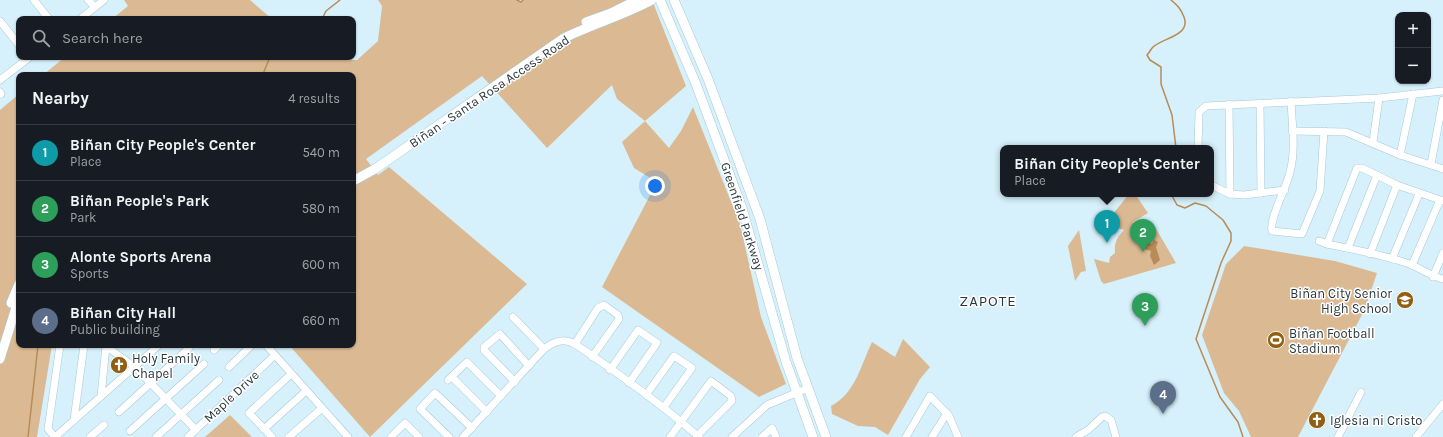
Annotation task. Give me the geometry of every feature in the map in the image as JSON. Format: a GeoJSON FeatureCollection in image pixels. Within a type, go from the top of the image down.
{"type":"FeatureCollection","features":[{"type":"Feature","properties":{"kind":"main road","name":"Biñan - Santa Rosa Access Road"},"geometry":{"type":"LineString","coordinates":[[503,78],[561,33],[583,23],[611,14],[637,0]]}},
{"type":"Feature","properties":{"kind":"main road","name":"Biñan - Santa Rosa Access Road"},"geometry":{"type":"LineString","coordinates":[[359,175],[564,38],[588,27],[613,19],[652,0]]}},
{"type":"Feature","properties":{"kind":"main road","name":"Greenfield Parkway"},"geometry":{"type":"LineString","coordinates":[[660,0],[696,84],[742,208],[786,362],[812,437]]}},
{"type":"Feature","properties":{"kind":"main road","name":"Greenfield Parkway"},"geometry":{"type":"LineString","coordinates":[[674,0],[708,79],[760,219],[797,358],[826,437]]}},
{"type":"Feature","properties":{"kind":"main road"},"geometry":{"type":"LineString","coordinates":[[0,338],[7,313],[16,291]]}},
{"type":"Feature","properties":{"kind":"main road"},"geometry":{"type":"LineString","coordinates":[[770,307],[782,304]]}},
{"type":"Feature","properties":{"kind":"main road"},"geometry":{"type":"LineString","coordinates":[[0,360],[16,308]]}},
{"type":"Feature","properties":{"kind":"street"},"geometry":{"type":"LineString","coordinates":[[34,0],[47,16]]}},
{"type":"Feature","properties":{"kind":"street"},"geometry":{"type":"LineString","coordinates":[[88,0],[95,7]]}},
{"type":"Feature","properties":{"kind":"street"},"geometry":{"type":"LineString","coordinates":[[84,16],[104,0]]}},
{"type":"Feature","properties":{"kind":"street"},"geometry":{"type":"LineString","coordinates":[[0,21],[16,41]]}},
{"type":"Feature","properties":{"kind":"street"},"geometry":{"type":"LineString","coordinates":[[0,80],[25,60]]}},
{"type":"Feature","properties":{"kind":"street"},"geometry":{"type":"LineString","coordinates":[[1198,145],[1199,112],[1206,106],[1379,98],[1443,91]]}},
{"type":"Feature","properties":{"kind":"street"},"geometry":{"type":"LineString","coordinates":[[1400,155],[1413,94]]}},
{"type":"Feature","properties":{"kind":"street"},"geometry":{"type":"LineString","coordinates":[[1373,142],[1379,98]]}},
{"type":"Feature","properties":{"kind":"street"},"geometry":{"type":"LineString","coordinates":[[1431,164],[1443,100]]}},
{"type":"Feature","properties":{"kind":"street"},"geometry":{"type":"LineString","coordinates":[[1291,101],[1291,171],[1276,211],[1271,228],[1272,231],[1302,234],[1320,191],[1324,131]]}},
{"type":"Feature","properties":{"kind":"street"},"geometry":{"type":"LineString","coordinates":[[1260,103],[1261,193]]}},
{"type":"Feature","properties":{"kind":"street"},"geometry":{"type":"LineString","coordinates":[[1229,104],[1230,194]]}},
{"type":"Feature","properties":{"kind":"street"},"geometry":{"type":"LineString","coordinates":[[1292,131],[1346,132],[1373,142],[1400,155],[1443,169]]}},
{"type":"Feature","properties":{"kind":"street"},"geometry":{"type":"LineString","coordinates":[[1327,244],[1357,168],[1362,168],[1418,194],[1441,201],[1412,266]]}},
{"type":"Feature","properties":{"kind":"street"},"geometry":{"type":"LineString","coordinates":[[1348,248],[1377,175]]}},
{"type":"Feature","properties":{"kind":"street"},"geometry":{"type":"LineString","coordinates":[[1370,254],[1397,185]]}},
{"type":"Feature","properties":{"kind":"street"},"geometry":{"type":"LineString","coordinates":[[1214,186],[1230,194],[1261,193],[1285,190]]}},
{"type":"Feature","properties":{"kind":"street"},"geometry":{"type":"LineString","coordinates":[[1392,260],[1418,194]]}},
{"type":"Feature","properties":{"kind":"street"},"geometry":{"type":"LineString","coordinates":[[1319,241],[1392,260],[1412,266],[1433,276],[1443,278]]}},
{"type":"Feature","properties":{"kind":"street"},"geometry":{"type":"LineString","coordinates":[[1433,276],[1443,253]]}},
{"type":"Feature","properties":{"kind":"street"},"geometry":{"type":"LineString","coordinates":[[575,344],[601,306],[604,305],[619,318],[592,357]]}},
{"type":"Feature","properties":{"kind":"street"},"geometry":{"type":"LineString","coordinates":[[513,317],[544,349]]}},
{"type":"Feature","properties":{"kind":"street"},"geometry":{"type":"LineString","coordinates":[[610,370],[638,330],[657,343],[629,383]]}},
{"type":"Feature","properties":{"kind":"street"},"geometry":{"type":"LineString","coordinates":[[515,382],[484,350],[484,347],[500,334],[529,366]]}},
{"type":"Feature","properties":{"kind":"street"},"geometry":{"type":"LineString","coordinates":[[464,437],[544,349],[558,341],[566,340],[575,344],[664,407],[682,422],[698,436],[732,401],[731,396],[711,381],[682,422],[670,437]]}},
{"type":"Feature","properties":{"kind":"street"},"geometry":{"type":"LineString","coordinates":[[60,348],[48,429],[55,437],[156,348]]}},
{"type":"Feature","properties":{"kind":"street"},"geometry":{"type":"LineString","coordinates":[[74,420],[84,348]]}},
{"type":"Feature","properties":{"kind":"street"},"geometry":{"type":"LineString","coordinates":[[101,396],[105,348]]}},
{"type":"Feature","properties":{"kind":"street"},"geometry":{"type":"LineString","coordinates":[[108,348],[135,367],[196,430]]}},
{"type":"Feature","properties":{"kind":"street"},"geometry":{"type":"LineString","coordinates":[[119,412],[189,348]]}},
{"type":"Feature","properties":{"kind":"street"},"geometry":{"type":"LineString","coordinates":[[229,367],[249,348]]}},
{"type":"Feature","properties":{"kind":"street"},"geometry":{"type":"LineString","coordinates":[[268,348],[321,409],[348,437]]}},
{"type":"Feature","properties":{"kind":"street","name":"Maple Drive"},"geometry":{"type":"LineString","coordinates":[[188,437],[274,356]]}},
{"type":"Feature","properties":{"kind":"street"},"geometry":{"type":"LineString","coordinates":[[646,395],[674,356],[692,368],[664,407]]}},
{"type":"Feature","properties":{"kind":"street"},"geometry":{"type":"LineString","coordinates":[[487,412],[450,378],[467,362],[501,396]]}},
{"type":"Feature","properties":{"kind":"street"},"geometry":{"type":"LineString","coordinates":[[130,431],[204,364]]}},
{"type":"Feature","properties":{"kind":"street"},"geometry":{"type":"LineString","coordinates":[[272,437],[249,413],[291,374]]}},
{"type":"Feature","properties":{"kind":"street"},"geometry":{"type":"LineString","coordinates":[[156,437],[219,380]]}},
{"type":"Feature","properties":{"kind":"street"},"geometry":{"type":"LineString","coordinates":[[732,437],[767,405],[808,388]]}},
{"type":"Feature","properties":{"kind":"street"},"geometry":{"type":"LineString","coordinates":[[264,429],[306,390]]}},
{"type":"Feature","properties":{"kind":"street"},"geometry":{"type":"LineString","coordinates":[[1338,437],[1361,392]]}},
{"type":"Feature","properties":{"kind":"street"},"geometry":{"type":"LineString","coordinates":[[449,437],[420,409],[436,393],[472,428]]}},
{"type":"Feature","properties":{"kind":"street"},"geometry":{"type":"LineString","coordinates":[[906,437],[930,396],[947,413],[958,437]]}},
{"type":"Feature","properties":{"kind":"street"},"geometry":{"type":"LineString","coordinates":[[1416,437],[1443,404]]}},
{"type":"Feature","properties":{"kind":"street"},"geometry":{"type":"LineString","coordinates":[[289,437],[321,409]]}},
{"type":"Feature","properties":{"kind":"street"},"geometry":{"type":"LineString","coordinates":[[932,437],[947,413]]}},
{"type":"Feature","properties":{"kind":"street"},"geometry":{"type":"LineString","coordinates":[[1076,437],[1090,434],[1102,417],[1105,416],[1111,420],[1116,437]]}},
{"type":"Feature","properties":{"kind":"street"},"geometry":{"type":"LineString","coordinates":[[391,437],[406,423],[419,437]]}},
{"type":"Feature","properties":{"kind":"street"},"geometry":{"type":"LineString","coordinates":[[90,437],[104,425]]}},
{"type":"Feature","properties":{"kind":"street"},"geometry":{"type":"LineString","coordinates":[[762,437],[772,429],[776,437]]}},
{"type":"Feature","properties":{"kind":"shaded area"},"geometry":{"type":"Polygon","coordinates":[[[124,0],[250,0],[269,16],[116,16],[128,6],[124,0]]]}},
{"type":"Feature","properties":{"kind":"shaded area"},"geometry":{"type":"Polygon","coordinates":[[[378,0],[517,0],[521,2],[523,0],[652,0],[686,86],[645,121],[617,99],[612,85],[547,148],[482,76],[366,159],[378,175],[389,167],[527,284],[370,437],[292,348],[356,348],[356,72],[47,72],[61,60],[357,60],[378,41],[382,6],[378,0]]]}},
{"type":"Feature","properties":{"kind":"shaded area"},"geometry":{"type":"Polygon","coordinates":[[[16,97],[16,348],[52,348],[37,437],[0,437],[0,110],[16,97]]]}},
{"type":"Feature","properties":{"kind":"shaded area"},"geometry":{"type":"Polygon","coordinates":[[[693,107],[740,224],[761,317],[786,384],[759,397],[602,287],[657,182],[634,168],[622,142],[645,121],[669,148],[681,131],[693,107]]]}},
{"type":"Feature","properties":{"kind":"shaded area"},"geometry":{"type":"Polygon","coordinates":[[[1127,197],[1137,197],[1148,213],[1133,222],[1140,236],[1155,227],[1176,263],[1104,284],[1101,281],[1094,259],[1109,263],[1110,257],[1115,253],[1116,240],[1124,230],[1105,224],[1127,197]]]}},
{"type":"Feature","properties":{"kind":"shaded area"},"geometry":{"type":"Polygon","coordinates":[[[1079,230],[1086,271],[1081,272],[1075,281],[1068,246],[1079,230]]]}},
{"type":"Feature","properties":{"kind":"shaded area"},"geometry":{"type":"Polygon","coordinates":[[[1154,240],[1158,242],[1156,247],[1160,260],[1154,265],[1150,256],[1151,251],[1144,249],[1144,243],[1148,242],[1152,244],[1154,240]]]}},
{"type":"Feature","properties":{"kind":"shaded area","name":"Biñan Football Stadium"},"geometry":{"type":"Polygon","coordinates":[[[1244,246],[1335,261],[1377,273],[1365,309],[1298,437],[1251,437],[1239,411],[1224,393],[1202,335],[1226,264],[1244,246]]]}},
{"type":"Feature","properties":{"kind":"shaded area"},"geometry":{"type":"Polygon","coordinates":[[[903,339],[930,367],[920,379],[888,435],[875,427],[858,426],[832,414],[831,406],[839,401],[852,387],[872,342],[895,357],[903,339]]]}},
{"type":"Feature","properties":{"kind":"shaded area"},"geometry":{"type":"Polygon","coordinates":[[[230,415],[252,437],[205,437],[230,415]]]}},
{"type":"Feature","properties":{"kind":"waterway"},"geometry":{"type":"LineString","coordinates":[[324,16],[326,11],[340,0]]}},
{"type":"Feature","properties":{"kind":"waterway"},"geometry":{"type":"LineString","coordinates":[[517,0],[521,2],[523,0]]}},
{"type":"Feature","properties":{"kind":"waterway"},"geometry":{"type":"LineString","coordinates":[[1171,0],[1183,14],[1185,23],[1183,28],[1174,36],[1157,44],[1147,55],[1150,60],[1161,67],[1161,84],[1172,115],[1176,145]]}},
{"type":"Feature","properties":{"kind":"waterway"},"geometry":{"type":"LineString","coordinates":[[264,72],[269,60]]}},
{"type":"Feature","properties":{"kind":"waterway"},"geometry":{"type":"LineString","coordinates":[[1173,197],[1177,205],[1185,208],[1195,203],[1206,206],[1223,220],[1231,233],[1231,241],[1221,263],[1196,339],[1220,397],[1238,422],[1243,437]]}},
{"type":"Feature","properties":{"kind":"waterway"},"geometry":{"type":"LineString","coordinates":[[28,437],[38,348]]}},
{"type":"Feature","properties":{"kind":"place","name":"Biñan City People's Center"},"geometry":{"type":"Point","coordinates":[1107,243]}},
{"type":"Feature","properties":{"kind":"place","name":"Biñan People's Park"},"geometry":{"type":"Point","coordinates":[1143,252]}},
{"type":"Feature","properties":{"kind":"place","name":"Biñan City Senior High School"},"geometry":{"type":"Point","coordinates":[1405,300]}},
{"type":"Feature","properties":{"kind":"place","name":"Alonte Sports Arena"},"geometry":{"type":"Point","coordinates":[1145,326]}},
{"type":"Feature","properties":{"kind":"place","name":"Biñan Football Stadium"},"geometry":{"type":"Point","coordinates":[1276,340]}},
{"type":"Feature","properties":{"kind":"place","name":"Holy Family Chapel"},"geometry":{"type":"Point","coordinates":[119,365]}},
{"type":"Feature","properties":{"kind":"place","name":"Biñan City Hall"},"geometry":{"type":"Point","coordinates":[1163,414]}},
{"type":"Feature","properties":{"kind":"place","name":"Iglesia ni Cristo"},"geometry":{"type":"Point","coordinates":[1317,420]}},
{"type":"Feature","properties":{"kind":"district","name":"ZAPOTE"},"geometry":{"type":"Point","coordinates":[988,301]}}]}
